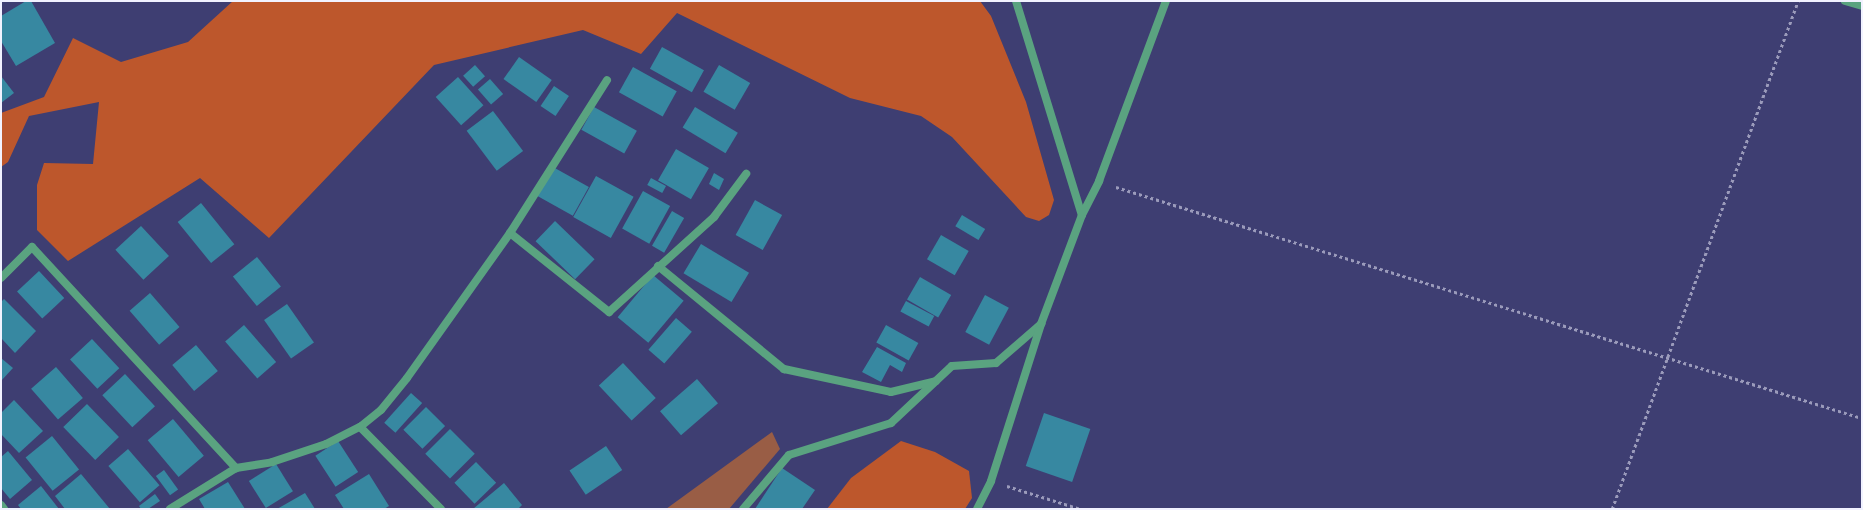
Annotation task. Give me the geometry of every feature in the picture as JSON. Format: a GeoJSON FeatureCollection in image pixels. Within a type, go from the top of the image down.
{"type":"FeatureCollection","features":[{"type":"Feature","properties":{"kind":"street"},"geometry":{"type":"LineString","coordinates":[[1016,1],[1082,215]]}},
{"type":"Feature","properties":{"kind":"street"},"geometry":{"type":"LineString","coordinates":[[977,509],[991,481],[1040,324],[1082,215],[1099,181],[1166,1]]}},
{"type":"Feature","properties":{"kind":"street"},"geometry":{"type":"LineString","coordinates":[[1845,1],[1862,6]]}},
{"type":"Feature","properties":{"kind":"street"},"geometry":{"type":"LineString","coordinates":[[170,509],[236,468],[279,460],[326,444],[360,427],[381,410],[407,378],[510,233],[607,80]]}},
{"type":"Feature","properties":{"kind":"street"},"geometry":{"type":"LineString","coordinates":[[510,233],[609,312],[658,266],[714,217],[746,174]]}},
{"type":"Feature","properties":{"kind":"street"},"geometry":{"type":"LineString","coordinates":[[1,278],[32,247],[236,468]]}},
{"type":"Feature","properties":{"kind":"street"},"geometry":{"type":"LineString","coordinates":[[658,266],[784,369],[891,392],[936,381]]}},
{"type":"Feature","properties":{"kind":"street"},"geometry":{"type":"LineString","coordinates":[[743,509],[789,455],[891,423],[952,366],[996,363],[1040,324]]}},
{"type":"Feature","properties":{"kind":"street"},"geometry":{"type":"LineString","coordinates":[[360,427],[441,509]]}},
{"type":"Feature","properties":{"kind":"street"},"geometry":{"type":"LineString","coordinates":[[1,506],[4,509]]}},
{"type":"Feature","properties":{"kind":"path"},"geometry":{"type":"LineString","coordinates":[[1612,509],[1665,358],[1798,1]]}},
{"type":"Feature","properties":{"kind":"path"},"geometry":{"type":"LineString","coordinates":[[1099,181],[1862,418]]}},
{"type":"Feature","properties":{"kind":"path"},"geometry":{"type":"LineString","coordinates":[[991,481],[1081,509]]}},
{"type":"Feature","properties":{"kind":"shaded area"},"geometry":{"type":"Polygon","coordinates":[[[233,1],[980,1],[991,16],[1026,102],[1054,200],[1049,215],[1039,221],[1026,217],[952,137],[921,116],[850,98],[677,13],[641,54],[583,30],[434,65],[269,238],[200,178],[68,261],[37,230],[37,185],[44,163],[93,164],[99,102],[29,116],[8,162],[1,167],[1,113],[44,97],[73,38],[121,62],[188,42],[233,1]]]}},
{"type":"Feature","properties":{"kind":"shaded area"},"geometry":{"type":"Polygon","coordinates":[[[772,432],[780,449],[729,509],[666,509],[772,432]]]}},
{"type":"Feature","properties":{"kind":"shaded area"},"geometry":{"type":"Polygon","coordinates":[[[901,441],[935,452],[969,471],[972,498],[965,509],[827,509],[851,478],[901,441]]]}},
{"type":"Feature","properties":{"kind":"building"},"geometry":{"type":"Polygon","coordinates":[[[26,1],[31,1],[55,43],[16,66],[1,41],[1,16],[26,1]]]}},
{"type":"Feature","properties":{"kind":"building"},"geometry":{"type":"Polygon","coordinates":[[[662,47],[704,70],[692,92],[650,69],[662,47]]]}},
{"type":"Feature","properties":{"kind":"building"},"geometry":{"type":"Polygon","coordinates":[[[519,57],[552,80],[536,102],[504,79],[519,57]]]}},
{"type":"Feature","properties":{"kind":"building"},"geometry":{"type":"Polygon","coordinates":[[[475,65],[485,76],[473,87],[463,76],[475,65]]]}},
{"type":"Feature","properties":{"kind":"building"},"geometry":{"type":"Polygon","coordinates":[[[719,65],[750,83],[735,110],[704,92],[719,65]]]}},
{"type":"Feature","properties":{"kind":"building"},"geometry":{"type":"Polygon","coordinates":[[[633,67],[677,91],[663,117],[619,92],[633,67]]]}},
{"type":"Feature","properties":{"kind":"building"},"geometry":{"type":"Polygon","coordinates":[[[1,76],[14,93],[1,103],[1,76]]]}},
{"type":"Feature","properties":{"kind":"building"},"geometry":{"type":"Polygon","coordinates":[[[458,77],[483,105],[461,125],[436,97],[458,77]]]}},
{"type":"Feature","properties":{"kind":"building"},"geometry":{"type":"Polygon","coordinates":[[[490,79],[503,94],[491,105],[478,89],[490,79]]]}},
{"type":"Feature","properties":{"kind":"building"},"geometry":{"type":"Polygon","coordinates":[[[554,86],[569,96],[556,116],[541,106],[554,86]]]}},
{"type":"Feature","properties":{"kind":"building"},"geometry":{"type":"Polygon","coordinates":[[[594,107],[637,131],[624,153],[581,130],[594,107]]]}},
{"type":"Feature","properties":{"kind":"building"},"geometry":{"type":"Polygon","coordinates":[[[695,107],[738,133],[725,153],[683,128],[695,107]]]}},
{"type":"Feature","properties":{"kind":"building"},"geometry":{"type":"Polygon","coordinates":[[[493,111],[523,151],[497,171],[467,131],[493,111]]]}},
{"type":"Feature","properties":{"kind":"building"},"geometry":{"type":"Polygon","coordinates":[[[676,149],[709,168],[691,199],[658,180],[676,149]]]}},
{"type":"Feature","properties":{"kind":"building"},"geometry":{"type":"Polygon","coordinates":[[[553,167],[589,187],[573,216],[537,196],[553,167]]]}},
{"type":"Feature","properties":{"kind":"building"},"geometry":{"type":"Polygon","coordinates":[[[714,173],[724,179],[719,190],[709,184],[714,173]]]}},
{"type":"Feature","properties":{"kind":"building"},"geometry":{"type":"Polygon","coordinates":[[[596,176],[634,197],[611,238],[573,217],[596,176]]]}},
{"type":"Feature","properties":{"kind":"building"},"geometry":{"type":"Polygon","coordinates":[[[651,178],[666,186],[662,193],[647,185],[651,178]]]}},
{"type":"Feature","properties":{"kind":"building"},"geometry":{"type":"Polygon","coordinates":[[[643,191],[670,206],[649,244],[622,229],[643,191]]]}},
{"type":"Feature","properties":{"kind":"building"},"geometry":{"type":"Polygon","coordinates":[[[755,200],[782,215],[763,250],[736,235],[755,200]]]}},
{"type":"Feature","properties":{"kind":"building"},"geometry":{"type":"Polygon","coordinates":[[[201,203],[234,244],[211,263],[178,222],[201,203]]]}},
{"type":"Feature","properties":{"kind":"building"},"geometry":{"type":"Polygon","coordinates":[[[672,211],[684,218],[664,253],[652,246],[672,211]]]}},
{"type":"Feature","properties":{"kind":"building"},"geometry":{"type":"Polygon","coordinates":[[[962,215],[985,229],[978,240],[955,226],[962,215]]]}},
{"type":"Feature","properties":{"kind":"building"},"geometry":{"type":"Polygon","coordinates":[[[555,221],[595,259],[575,279],[536,241],[555,221]]]}},
{"type":"Feature","properties":{"kind":"building"},"geometry":{"type":"Polygon","coordinates":[[[141,226],[169,256],[143,280],[115,250],[141,226]]]}},
{"type":"Feature","properties":{"kind":"building"},"geometry":{"type":"Polygon","coordinates":[[[941,235],[969,251],[955,275],[927,259],[941,235]]]}},
{"type":"Feature","properties":{"kind":"building"},"geometry":{"type":"Polygon","coordinates":[[[701,244],[749,273],[731,302],[683,273],[701,244]]]}},
{"type":"Feature","properties":{"kind":"building"},"geometry":{"type":"Polygon","coordinates":[[[257,257],[281,287],[257,306],[233,277],[257,257]]]}},
{"type":"Feature","properties":{"kind":"building"},"geometry":{"type":"Polygon","coordinates":[[[39,271],[64,298],[42,319],[17,291],[39,271]]]}},
{"type":"Feature","properties":{"kind":"building"},"geometry":{"type":"Polygon","coordinates":[[[653,275],[684,301],[648,343],[618,317],[653,275]]]}},
{"type":"Feature","properties":{"kind":"building"},"geometry":{"type":"Polygon","coordinates":[[[920,277],[951,295],[938,318],[907,300],[920,277]]]}},
{"type":"Feature","properties":{"kind":"building"},"geometry":{"type":"Polygon","coordinates":[[[150,293],[180,327],[159,345],[130,311],[150,293]]]}},
{"type":"Feature","properties":{"kind":"building"},"geometry":{"type":"Polygon","coordinates":[[[985,295],[1009,308],[989,345],[965,332],[985,295]]]}},
{"type":"Feature","properties":{"kind":"building"},"geometry":{"type":"Polygon","coordinates":[[[4,299],[36,331],[15,353],[1,338],[1,302],[4,299]]]}},
{"type":"Feature","properties":{"kind":"building"},"geometry":{"type":"Polygon","coordinates":[[[906,301],[934,316],[929,327],[900,312],[906,301]]]}},
{"type":"Feature","properties":{"kind":"building"},"geometry":{"type":"Polygon","coordinates":[[[287,304],[314,343],[291,359],[264,320],[287,304]]]}},
{"type":"Feature","properties":{"kind":"building"},"geometry":{"type":"Polygon","coordinates":[[[676,318],[692,332],[664,363],[648,350],[676,318]]]}},
{"type":"Feature","properties":{"kind":"building"},"geometry":{"type":"Polygon","coordinates":[[[244,325],[276,362],[257,378],[225,341],[244,325]]]}},
{"type":"Feature","properties":{"kind":"building"},"geometry":{"type":"Polygon","coordinates":[[[886,325],[918,343],[909,360],[876,342],[886,325]]]}},
{"type":"Feature","properties":{"kind":"building"},"geometry":{"type":"Polygon","coordinates":[[[92,339],[119,368],[97,389],[70,359],[92,339]]]}},
{"type":"Feature","properties":{"kind":"building"},"geometry":{"type":"Polygon","coordinates":[[[196,345],[218,371],[194,391],[172,365],[196,345]]]}},
{"type":"Feature","properties":{"kind":"building"},"geometry":{"type":"Polygon","coordinates":[[[877,347],[906,363],[902,372],[890,365],[881,382],[862,372],[877,347]]]}},
{"type":"Feature","properties":{"kind":"building"},"geometry":{"type":"Polygon","coordinates":[[[1,358],[13,368],[1,381],[1,358]]]}},
{"type":"Feature","properties":{"kind":"building"},"geometry":{"type":"Polygon","coordinates":[[[623,363],[656,398],[632,421],[599,386],[623,363]]]}},
{"type":"Feature","properties":{"kind":"building"},"geometry":{"type":"Polygon","coordinates":[[[56,367],[83,398],[58,420],[31,389],[56,367]]]}},
{"type":"Feature","properties":{"kind":"building"},"geometry":{"type":"Polygon","coordinates":[[[125,374],[155,406],[132,427],[102,395],[125,374]]]}},
{"type":"Feature","properties":{"kind":"building"},"geometry":{"type":"Polygon","coordinates":[[[697,379],[718,403],[681,435],[660,411],[697,379]]]}},
{"type":"Feature","properties":{"kind":"building"},"geometry":{"type":"Polygon","coordinates":[[[411,393],[422,403],[395,433],[384,423],[411,393]]]}},
{"type":"Feature","properties":{"kind":"building"},"geometry":{"type":"Polygon","coordinates":[[[14,400],[43,431],[19,453],[1,434],[1,413],[14,400]]]}},
{"type":"Feature","properties":{"kind":"building"},"geometry":{"type":"Polygon","coordinates":[[[87,404],[119,437],[95,460],[63,427],[87,404]]]}},
{"type":"Feature","properties":{"kind":"building"},"geometry":{"type":"Polygon","coordinates":[[[426,407],[445,426],[422,449],[403,430],[426,407]]]}},
{"type":"Feature","properties":{"kind":"building"},"geometry":{"type":"Polygon","coordinates":[[[1044,413],[1090,429],[1072,482],[1026,466],[1044,413]]]}},
{"type":"Feature","properties":{"kind":"building"},"geometry":{"type":"Polygon","coordinates":[[[173,419],[204,456],[179,477],[148,440],[173,419]]]}},
{"type":"Feature","properties":{"kind":"building"},"geometry":{"type":"Polygon","coordinates":[[[450,429],[475,454],[450,478],[425,454],[450,429]]]}},
{"type":"Feature","properties":{"kind":"building"},"geometry":{"type":"Polygon","coordinates":[[[52,436],[79,469],[53,491],[26,457],[52,436]]]}},
{"type":"Feature","properties":{"kind":"building"},"geometry":{"type":"Polygon","coordinates":[[[338,441],[358,472],[336,487],[315,456],[338,441]]]}},
{"type":"Feature","properties":{"kind":"building"},"geometry":{"type":"Polygon","coordinates":[[[606,446],[622,470],[586,495],[570,471],[606,446]]]}},
{"type":"Feature","properties":{"kind":"building"},"geometry":{"type":"Polygon","coordinates":[[[128,449],[159,485],[140,502],[108,466],[128,449]]]}},
{"type":"Feature","properties":{"kind":"building"},"geometry":{"type":"Polygon","coordinates":[[[8,451],[32,480],[10,499],[1,488],[1,457],[8,451]]]}},
{"type":"Feature","properties":{"kind":"building"},"geometry":{"type":"Polygon","coordinates":[[[476,462],[496,483],[475,504],[454,483],[476,462]]]}},
{"type":"Feature","properties":{"kind":"building"},"geometry":{"type":"Polygon","coordinates":[[[276,464],[293,491],[266,508],[249,481],[276,464]]]}},
{"type":"Feature","properties":{"kind":"building"},"geometry":{"type":"Polygon","coordinates":[[[782,468],[815,490],[802,509],[755,509],[782,468]]]}},
{"type":"Feature","properties":{"kind":"building"},"geometry":{"type":"Polygon","coordinates":[[[164,470],[178,489],[170,495],[156,476],[164,470]]]}},
{"type":"Feature","properties":{"kind":"building"},"geometry":{"type":"Polygon","coordinates":[[[81,474],[110,509],[65,509],[55,496],[81,474]]]}},
{"type":"Feature","properties":{"kind":"building"},"geometry":{"type":"Polygon","coordinates":[[[369,474],[389,506],[384,509],[344,509],[335,495],[369,474]]]}},
{"type":"Feature","properties":{"kind":"building"},"geometry":{"type":"Polygon","coordinates":[[[228,482],[245,509],[205,509],[199,499],[228,482]]]}},
{"type":"Feature","properties":{"kind":"building"},"geometry":{"type":"Polygon","coordinates":[[[504,483],[522,505],[518,509],[473,509],[504,483]]]}},
{"type":"Feature","properties":{"kind":"building"},"geometry":{"type":"Polygon","coordinates":[[[41,486],[59,509],[21,509],[18,505],[41,486]]]}},
{"type":"Feature","properties":{"kind":"building"},"geometry":{"type":"Polygon","coordinates":[[[305,493],[315,509],[277,509],[305,493]]]}},
{"type":"Feature","properties":{"kind":"building"},"geometry":{"type":"Polygon","coordinates":[[[155,494],[160,501],[148,509],[141,509],[139,506],[155,494]]]}}]}
